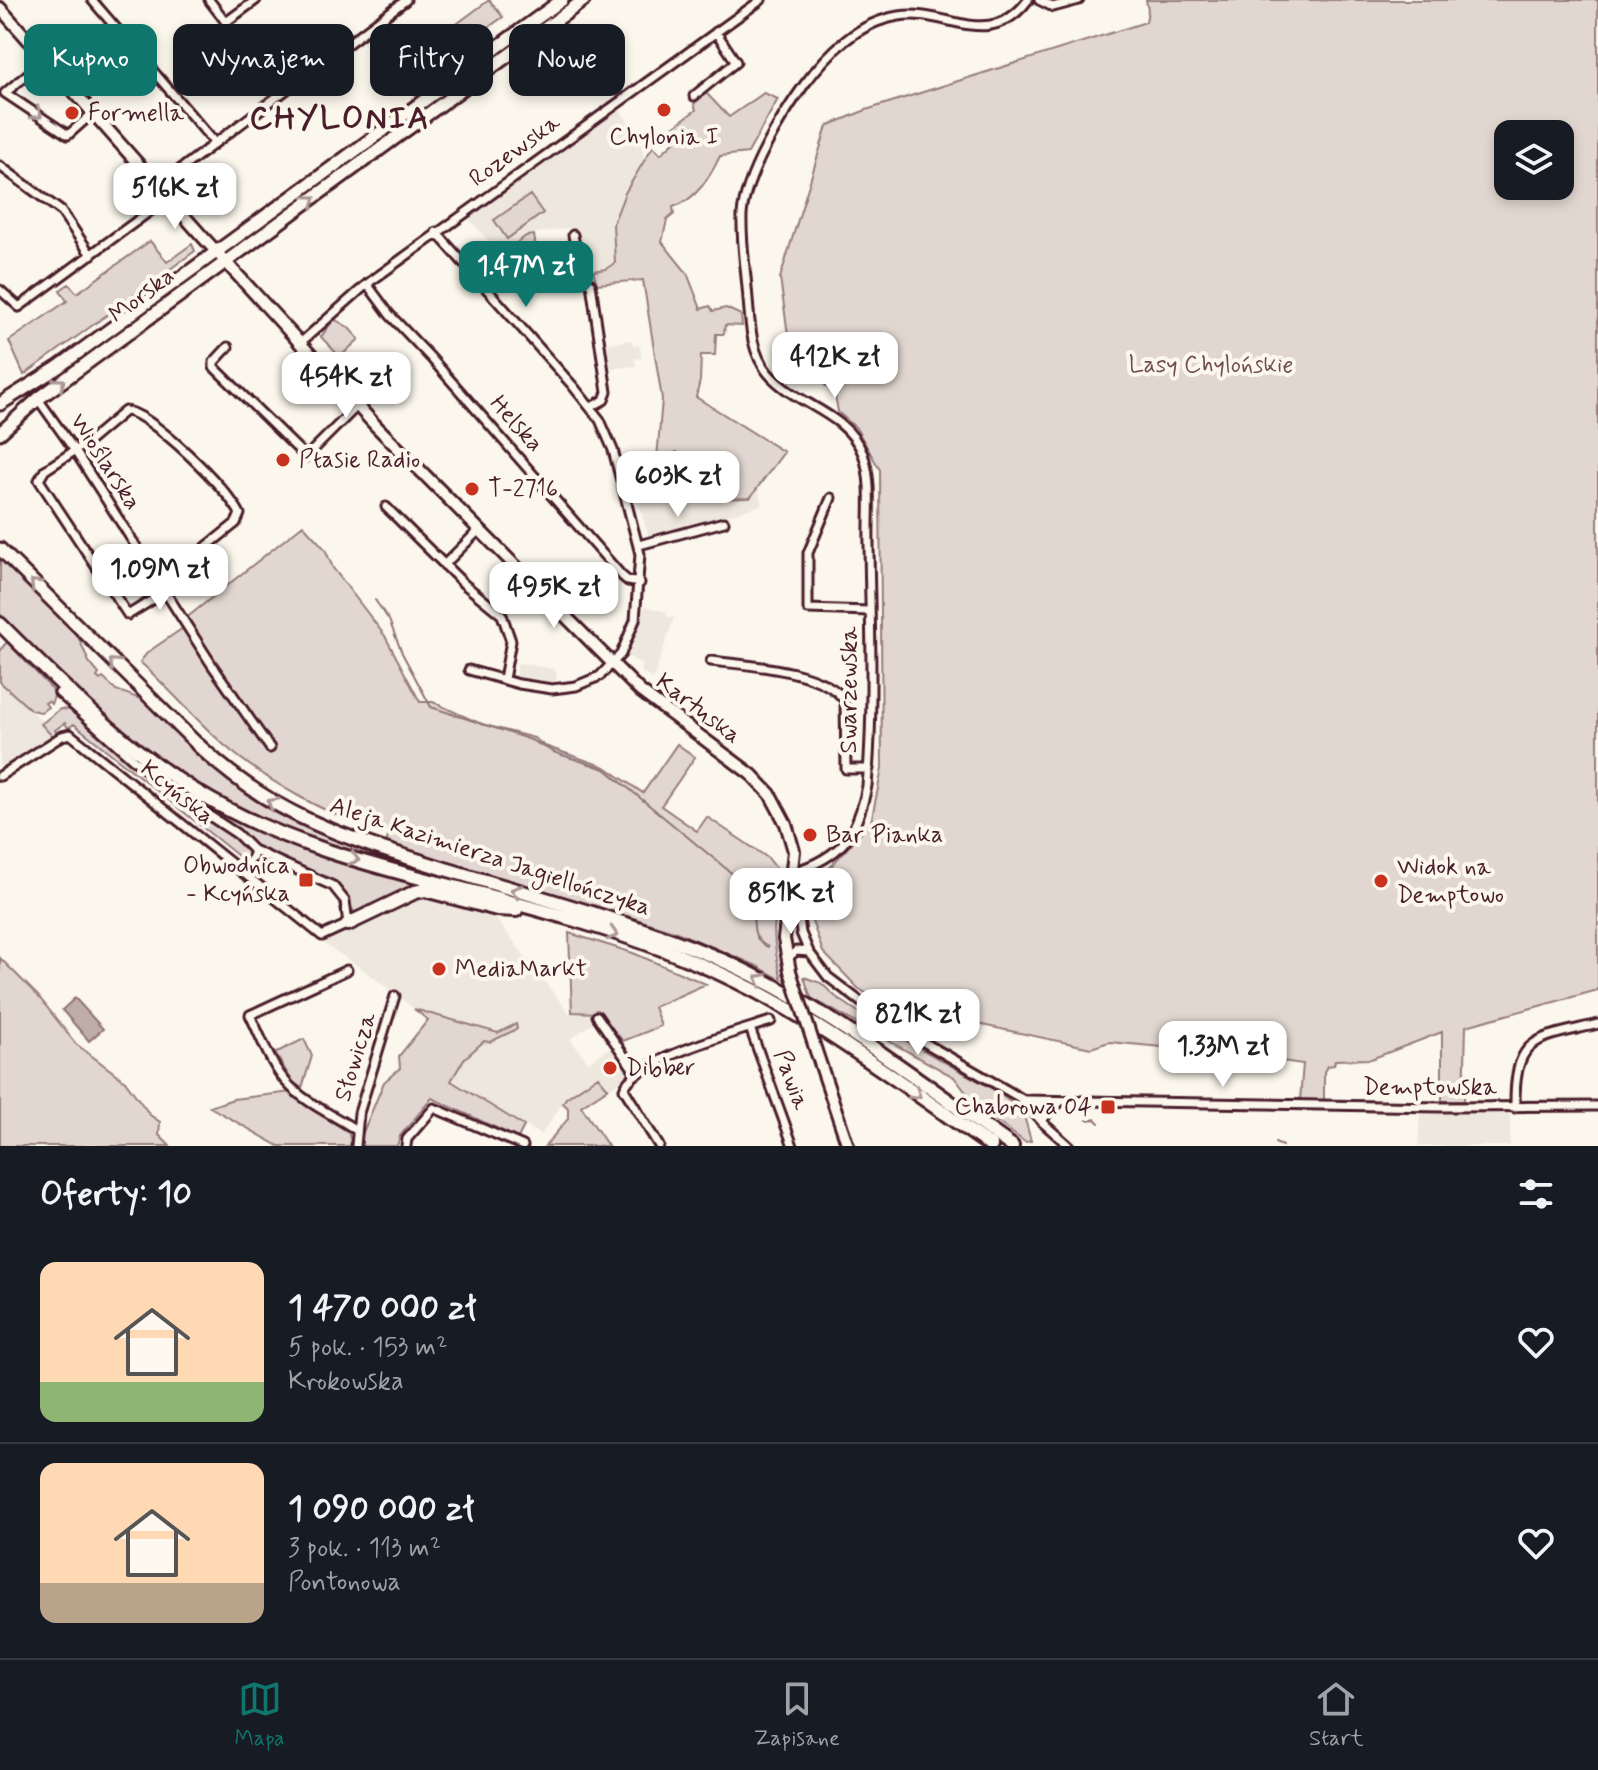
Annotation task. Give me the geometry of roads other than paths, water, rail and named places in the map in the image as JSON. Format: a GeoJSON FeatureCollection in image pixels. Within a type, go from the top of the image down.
{"type":"FeatureCollection","features":[{"type":"Feature","properties":{"kind":"highway","name":"Aleja Kazimierza Jagiellończyka"},"geometry":{"type":"LineString","coordinates":[[0,624],[76,698],[135,748],[179,780],[231,811],[275,832],[340,855],[659,948],[749,987],[818,1027],[991,1146]]}},
{"type":"Feature","properties":{"kind":"highway"},"geometry":{"type":"LineString","coordinates":[[31,656],[59,693]]}},
{"type":"Feature","properties":{"kind":"highway","name":"Aleja Kazimierza Jagiellończyka"},"geometry":{"type":"LineString","coordinates":[[198,745],[262,797],[334,832],[652,933],[730,963],[820,1013],[1012,1146]]}},
{"type":"Feature","properties":{"kind":"highway"},"geometry":{"type":"LineString","coordinates":[[348,924],[425,890],[497,909],[539,911]]}},
{"type":"Feature","properties":{"kind":"main road","name":"Morska"},"geometry":{"type":"LineString","coordinates":[[0,404],[57,368],[562,0]]}},
{"type":"Feature","properties":{"kind":"main road","name":"Morska"},"geometry":{"type":"LineString","coordinates":[[0,433],[38,399],[584,0]]}},
{"type":"Feature","properties":{"kind":"main road","name":"Aleja Kazimierza Jagiellończyka"},"geometry":{"type":"LineString","coordinates":[[0,549],[198,745]]}},
{"type":"Feature","properties":{"kind":"street"},"geometry":{"type":"LineString","coordinates":[[92,0],[215,143]]}},
{"type":"Feature","properties":{"kind":"street"},"geometry":{"type":"LineString","coordinates":[[209,0],[226,22],[256,0]]}},
{"type":"Feature","properties":{"kind":"street"},"geometry":{"type":"LineString","coordinates":[[158,186],[406,0]]}},
{"type":"Feature","properties":{"kind":"street","name":"Rozewska"},"geometry":{"type":"LineString","coordinates":[[299,344],[367,284],[436,232],[761,0]]}},
{"type":"Feature","properties":{"kind":"street","name":"Swarzewska"},"geometry":{"type":"LineString","coordinates":[[793,872],[822,862],[847,840],[863,807],[869,769],[868,488],[864,457],[842,424],[780,385],[768,373],[757,354],[750,326],[743,234],[747,191],[758,164],[803,87],[849,36],[875,22],[901,15],[925,16],[973,26],[995,24],[1014,15],[1028,0]]}},
{"type":"Feature","properties":{"kind":"street"},"geometry":{"type":"LineString","coordinates":[[1039,0],[1053,7],[1079,0]]}},
{"type":"Feature","properties":{"kind":"street","name":"Kartuska"},"geometry":{"type":"LineString","coordinates":[[0,8],[24,34]]}},
{"type":"Feature","properties":{"kind":"street"},"geometry":{"type":"LineString","coordinates":[[694,96],[736,62],[716,32]]}},
{"type":"Feature","properties":{"kind":"street"},"geometry":{"type":"LineString","coordinates":[[24,77],[5,93],[68,135],[94,112]]}},
{"type":"Feature","properties":{"kind":"street","name":"Kartuska"},"geometry":{"type":"LineString","coordinates":[[80,96],[299,344],[478,531],[640,691],[752,775],[770,794],[781,811],[793,844],[799,922],[809,952],[828,977],[862,1004],[1022,1099],[1069,1146]]}},
{"type":"Feature","properties":{"kind":"street"},"geometry":{"type":"LineString","coordinates":[[0,166],[61,211],[91,255]]}},
{"type":"Feature","properties":{"kind":"street"},"geometry":{"type":"LineString","coordinates":[[0,290],[19,307],[168,198]]}},
{"type":"Feature","properties":{"kind":"street"},"geometry":{"type":"LineString","coordinates":[[436,232],[591,407],[611,443],[639,545],[640,583],[630,636],[621,654],[597,677],[561,688],[534,687],[469,670]]}},
{"type":"Feature","properties":{"kind":"street"},"geometry":{"type":"LineString","coordinates":[[573,235],[581,277],[591,284],[607,392],[604,400],[591,407]]}},
{"type":"Feature","properties":{"kind":"street","name":"Helska"},"geometry":{"type":"LineString","coordinates":[[367,284],[390,315],[622,576],[628,581],[640,583]]}},
{"type":"Feature","properties":{"kind":"street"},"geometry":{"type":"LineString","coordinates":[[228,347],[214,367],[306,457],[357,406]]}},
{"type":"Feature","properties":{"kind":"street","name":"Wioślarska"},"geometry":{"type":"LineString","coordinates":[[38,399],[270,748]]}},
{"type":"Feature","properties":{"kind":"street"},"geometry":{"type":"LineString","coordinates":[[125,411],[136,412],[208,472],[238,510],[236,523],[163,588],[128,615],[39,478],[45,470],[103,432],[125,411]]}},
{"type":"Feature","properties":{"kind":"street","name":"Swarzewska"},"geometry":{"type":"LineString","coordinates":[[831,498],[808,553],[808,609],[869,611]]}},
{"type":"Feature","properties":{"kind":"street"},"geometry":{"type":"LineString","coordinates":[[386,507],[444,565],[496,608],[506,621],[511,650],[504,679]]}},
{"type":"Feature","properties":{"kind":"street"},"geometry":{"type":"LineString","coordinates":[[639,545],[724,522]]}},
{"type":"Feature","properties":{"kind":"street"},"geometry":{"type":"LineString","coordinates":[[444,565],[478,531]]}},
{"type":"Feature","properties":{"kind":"street","name":"Swarzewska"},"geometry":{"type":"LineString","coordinates":[[711,661],[775,670],[829,685],[845,701],[846,769],[869,769]]}},
{"type":"Feature","properties":{"kind":"street"},"geometry":{"type":"LineString","coordinates":[[59,693],[135,761],[237,834],[253,850],[333,886],[345,901],[348,924]]}},
{"type":"Feature","properties":{"kind":"street","name":"Kcyńska"},"geometry":{"type":"LineString","coordinates":[[0,776],[62,736],[70,734],[322,936],[348,924]]}},
{"type":"Feature","properties":{"kind":"street"},"geometry":{"type":"LineString","coordinates":[[242,871],[253,857],[253,850]]}},
{"type":"Feature","properties":{"kind":"street"},"geometry":{"type":"LineString","coordinates":[[793,872],[785,928],[787,959],[848,1146]]}},
{"type":"Feature","properties":{"kind":"street"},"geometry":{"type":"LineString","coordinates":[[787,959],[796,951],[809,952]]}},
{"type":"Feature","properties":{"kind":"street","name":"Słowicza"},"geometry":{"type":"LineString","coordinates":[[347,970],[250,1015],[287,1083],[356,1130]]}},
{"type":"Feature","properties":{"kind":"street","name":"Słowicza"},"geometry":{"type":"LineString","coordinates":[[356,1146],[356,1130],[395,996]]}},
{"type":"Feature","properties":{"kind":"street"},"geometry":{"type":"LineString","coordinates":[[597,1016],[636,1073],[624,1089],[659,1146]]}},
{"type":"Feature","properties":{"kind":"street","name":"Pawia"},"geometry":{"type":"LineString","coordinates":[[636,1073],[665,1058],[771,1021]]}},
{"type":"Feature","properties":{"kind":"street"},"geometry":{"type":"LineString","coordinates":[[1515,1108],[1515,1073],[1519,1060],[1528,1049],[1548,1036],[1598,1024]]}},
{"type":"Feature","properties":{"kind":"street","name":"Pawia"},"geometry":{"type":"LineString","coordinates":[[750,1028],[793,1146]]}},
{"type":"Feature","properties":{"kind":"street","name":"Demptowska"},"geometry":{"type":"LineString","coordinates":[[1022,1099],[1059,1103],[1515,1108],[1598,1106]]}},
{"type":"Feature","properties":{"kind":"street"},"geometry":{"type":"LineString","coordinates":[[1042,1122],[1059,1103]]}},
{"type":"Feature","properties":{"kind":"street"},"geometry":{"type":"LineString","coordinates":[[406,1146],[407,1139],[434,1108],[523,1146]]}},
{"type":"Feature","properties":{"kind":"waterway"},"geometry":{"type":"LineString","coordinates":[[375,600],[389,620],[402,653],[431,707],[531,740],[556,753],[605,769],[746,885],[755,932],[768,947]]}},
{"type":"Feature","properties":{"kind":"waterway"},"geometry":{"type":"LineString","coordinates":[[1087,1120],[1095,1119],[1099,1123]]}},
{"type":"Feature","properties":{"kind":"waterway"},"geometry":{"type":"LineString","coordinates":[[1275,1143],[1282,1146]]}},
{"type":"Feature","properties":{"kind":"place","name":"Chylonia I"},"geometry":{"type":"Point","coordinates":[664,110]}},
{"type":"Feature","properties":{"kind":"place","name":"Formella"},"geometry":{"type":"Point","coordinates":[72,113]}},
{"type":"Feature","properties":{"kind":"place","name":"Ptasie Radio"},"geometry":{"type":"Point","coordinates":[283,460]}},
{"type":"Feature","properties":{"kind":"place","name":"T-2716"},"geometry":{"type":"Point","coordinates":[472,489]}},
{"type":"Feature","properties":{"kind":"place","name":"Bar Pianka"},"geometry":{"type":"Point","coordinates":[810,835]}},
{"type":"Feature","properties":{"kind":"place","name":"Obwodnica - Kcyńska"},"geometry":{"type":"Point","coordinates":[306,880]}},
{"type":"Feature","properties":{"kind":"place","name":"Widok na Demptowo"},"geometry":{"type":"Point","coordinates":[1381,881]}},
{"type":"Feature","properties":{"kind":"place","name":"MediaMarkt"},"geometry":{"type":"Point","coordinates":[439,969]}},
{"type":"Feature","properties":{"kind":"place","name":"Dibber"},"geometry":{"type":"Point","coordinates":[610,1068]}},
{"type":"Feature","properties":{"kind":"place","name":"Chabrowa 04"},"geometry":{"type":"Point","coordinates":[1108,1107]}},
{"type":"Feature","properties":{"kind":"district","name":"CHYLONIA"},"geometry":{"type":"Point","coordinates":[340,119]}},
{"type":"Feature","properties":{"kind":"park label","name":"Lasy Chylońskie"},"geometry":{"type":"Point","coordinates":[1211,365]}}]}
